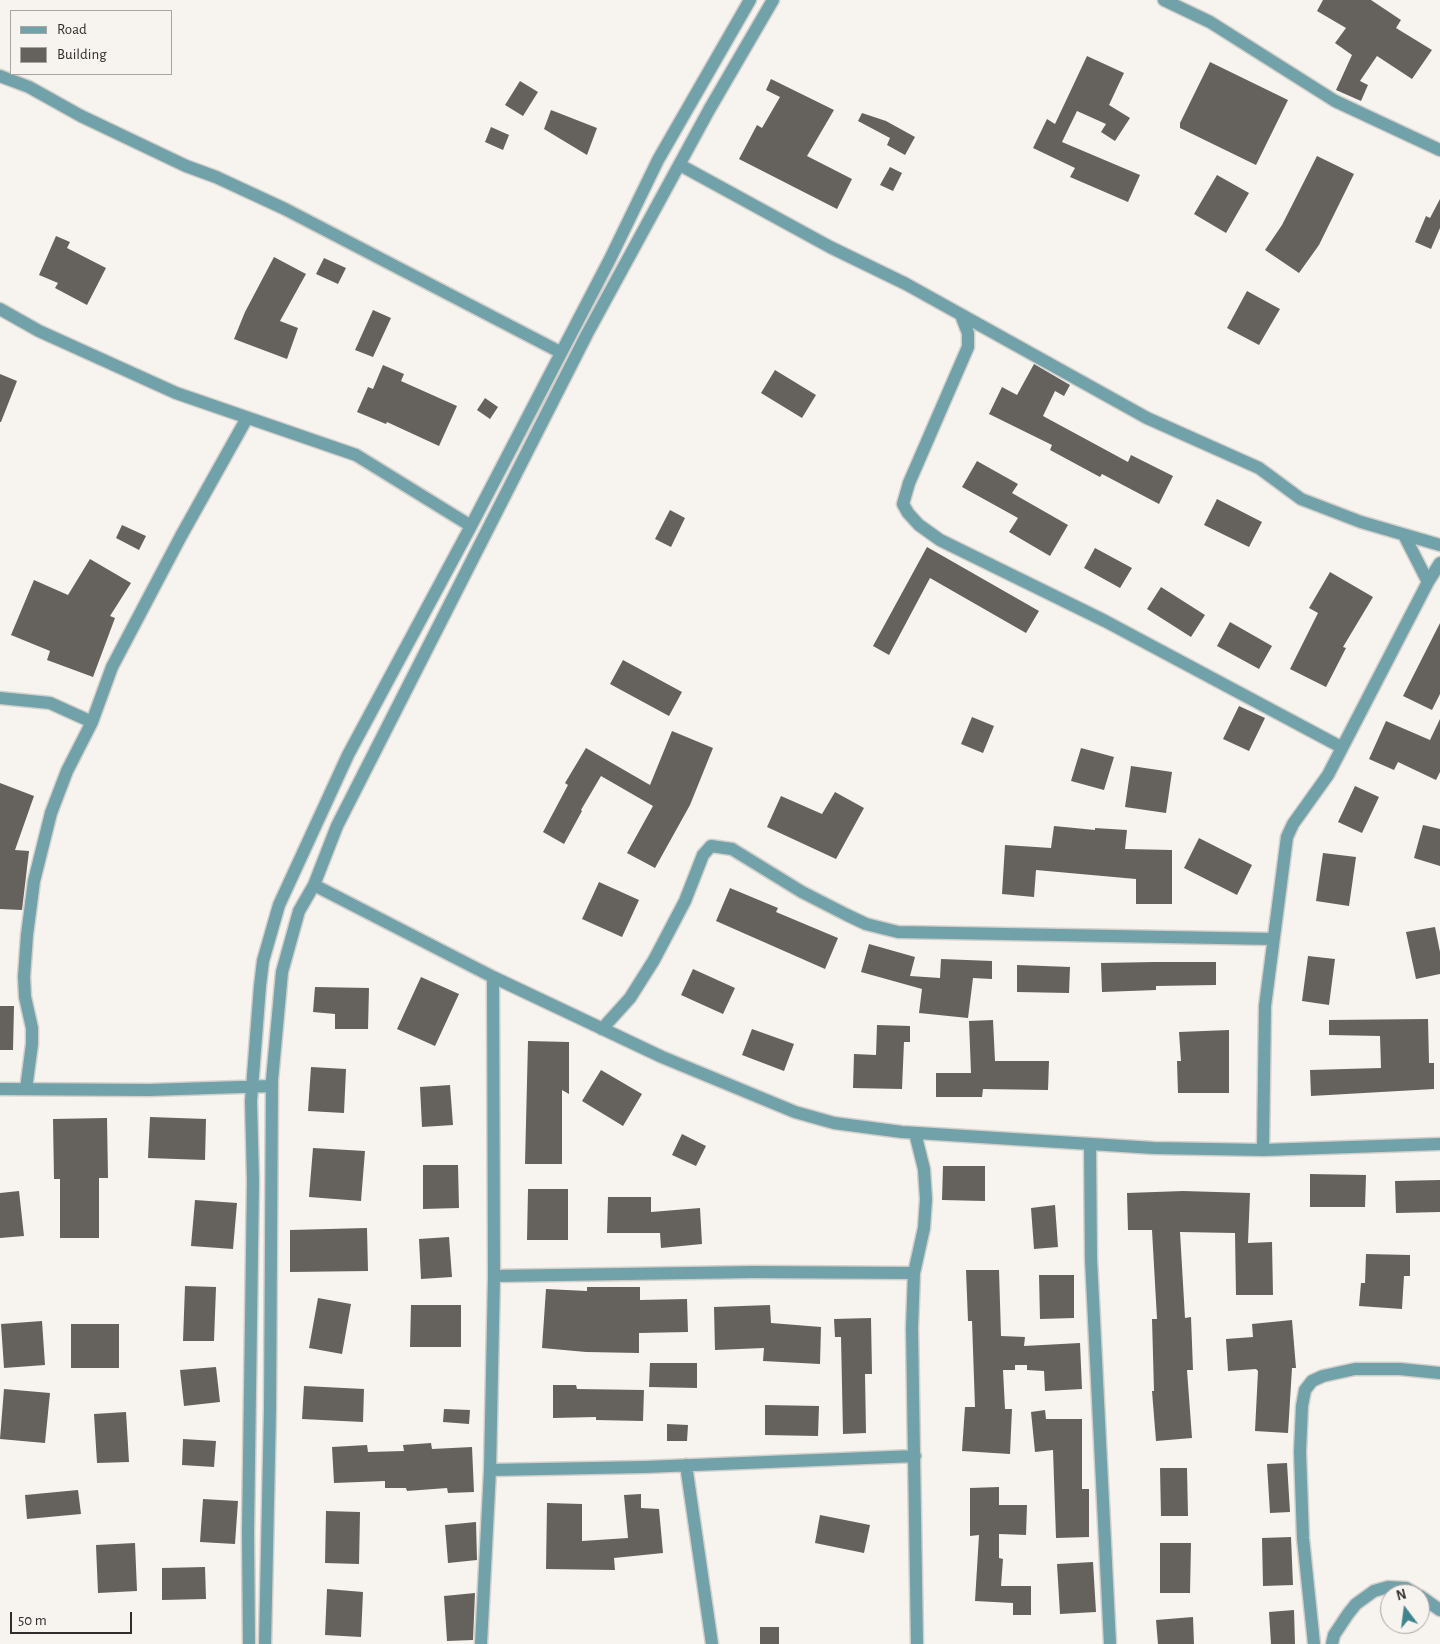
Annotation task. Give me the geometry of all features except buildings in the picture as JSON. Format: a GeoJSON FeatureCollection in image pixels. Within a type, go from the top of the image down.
{"type":"FeatureCollection","features":[{"type":"Feature","properties":{"kind":"street"},"geometry":{"type":"LineString","coordinates":[[249,1644],[248,1532],[253,1276],[252,1086],[262,969],[279,905],[348,755],[471,526],[610,259],[658,160],[750,0]]}},
{"type":"Feature","properties":{"kind":"street"},"geometry":{"type":"LineString","coordinates":[[265,1644],[270,1409],[272,1086],[282,972],[299,911],[314,885],[337,826],[587,334],[773,0]]}},
{"type":"Feature","properties":{"kind":"street"},"geometry":{"type":"LineString","coordinates":[[1164,0],[1210,22],[1335,101],[1440,150]]}},
{"type":"Feature","properties":{"kind":"street"},"geometry":{"type":"LineString","coordinates":[[0,76],[29,87],[81,116],[186,166],[285,209],[560,352]]}},
{"type":"Feature","properties":{"kind":"street"},"geometry":{"type":"LineString","coordinates":[[680,165],[961,315],[1147,418],[1259,468],[1301,499],[1361,522],[1440,545]]}},
{"type":"Feature","properties":{"kind":"street"},"geometry":{"type":"LineString","coordinates":[[0,309],[39,331],[176,393],[356,454],[471,526]]}},
{"type":"Feature","properties":{"kind":"street"},"geometry":{"type":"LineString","coordinates":[[961,315],[968,333],[968,347],[909,483],[903,504],[908,513],[919,525],[940,540],[1105,621],[1341,747]]}},
{"type":"Feature","properties":{"kind":"street"},"geometry":{"type":"LineString","coordinates":[[26,1089],[32,1028],[25,997],[24,976],[34,881],[51,813],[67,771],[92,722],[112,667],[143,607],[248,418]]}},
{"type":"Feature","properties":{"kind":"street"},"geometry":{"type":"LineString","coordinates":[[1404,535],[1428,582]]}},
{"type":"Feature","properties":{"kind":"street"},"geometry":{"type":"LineString","coordinates":[[1262,1150],[1266,1006],[1287,837],[1293,824],[1328,776],[1341,747],[1428,582],[1440,563]]}},
{"type":"Feature","properties":{"kind":"street"},"geometry":{"type":"LineString","coordinates":[[0,698],[50,703],[92,722]]}},
{"type":"Feature","properties":{"kind":"street"},"geometry":{"type":"LineString","coordinates":[[602,1029],[630,998],[654,960],[686,901],[703,855],[711,846],[732,849],[802,892],[866,924],[898,932],[1273,939]]}},
{"type":"Feature","properties":{"kind":"street"},"geometry":{"type":"LineString","coordinates":[[314,885],[493,977],[662,1057],[795,1112],[864,1128],[1154,1148],[1262,1150],[1440,1144]]}},
{"type":"Feature","properties":{"kind":"street"},"geometry":{"type":"LineString","coordinates":[[481,1644],[490,1470],[494,1276],[493,977]]}},
{"type":"Feature","properties":{"kind":"street"},"geometry":{"type":"LineString","coordinates":[[0,1089],[149,1090],[272,1086]]}},
{"type":"Feature","properties":{"kind":"street"},"geometry":{"type":"LineString","coordinates":[[915,1133],[924,1170],[926,1199],[924,1228],[914,1273],[912,1328],[917,1644]]}},
{"type":"Feature","properties":{"kind":"street"},"geometry":{"type":"LineString","coordinates":[[1090,1144],[1091,1259],[1110,1644]]}},
{"type":"Feature","properties":{"kind":"street"},"geometry":{"type":"LineString","coordinates":[[494,1276],[753,1272],[914,1273]]}},
{"type":"Feature","properties":{"kind":"street"},"geometry":{"type":"LineString","coordinates":[[1314,1644],[1303,1538],[1300,1452],[1302,1406],[1305,1390],[1312,1381],[1323,1376],[1355,1369],[1400,1369],[1440,1373]]}},
{"type":"Feature","properties":{"kind":"street"},"geometry":{"type":"LineString","coordinates":[[490,1470],[915,1456]]}},
{"type":"Feature","properties":{"kind":"street"},"geometry":{"type":"LineString","coordinates":[[686,1465],[712,1644]]}},
{"type":"Feature","properties":{"kind":"street"},"geometry":{"type":"LineString","coordinates":[[1332,1644],[1334,1635],[1356,1604],[1374,1591],[1380,1589]]}}]}
